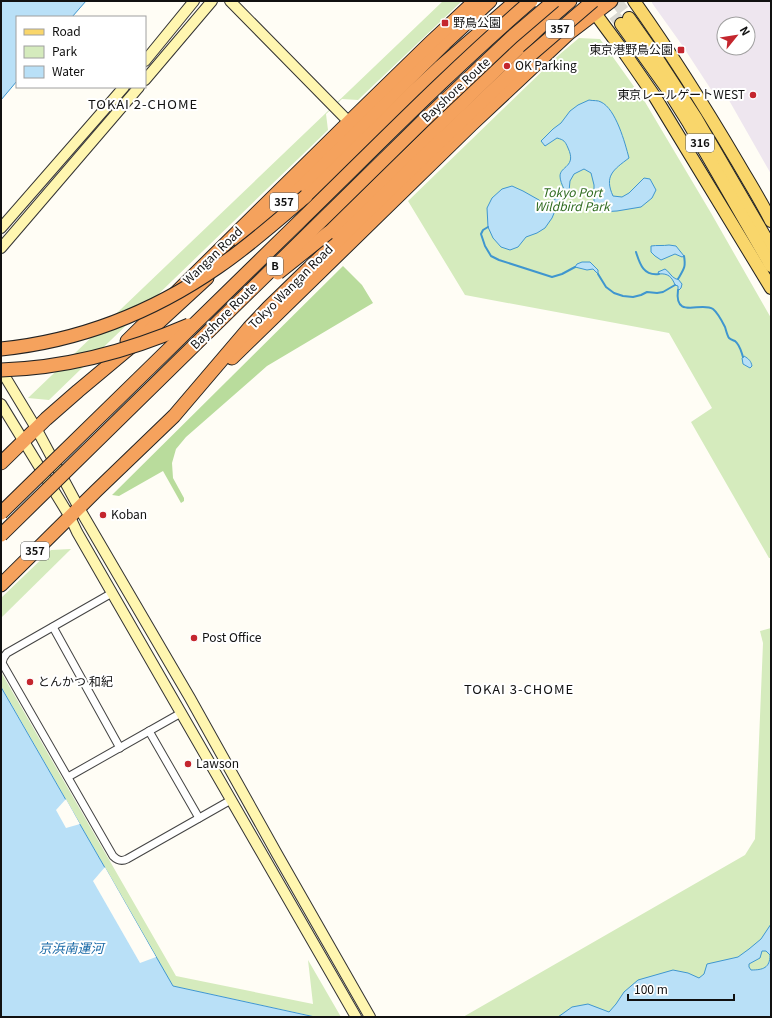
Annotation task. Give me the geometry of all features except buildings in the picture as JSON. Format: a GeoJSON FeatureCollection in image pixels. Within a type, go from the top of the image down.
{"type":"FeatureCollection","features":[{"type":"Feature","properties":{"kind":"highway"},"geometry":{"type":"LineString","coordinates":[[1,349],[33,345],[104,326],[151,307],[198,281],[219,267],[262,234],[306,196],[417,88],[516,1]]}},
{"type":"Feature","properties":{"kind":"highway","name":"Bayshore Route"},"geometry":{"type":"LineString","coordinates":[[1,513],[412,110],[531,1]]}},
{"type":"Feature","properties":{"kind":"highway","name":"Bayshore Route"},"geometry":{"type":"LineString","coordinates":[[1,535],[423,121],[512,37],[554,1]]}},
{"type":"Feature","properties":{"kind":"highway","name":"B"},"geometry":{"type":"LineString","coordinates":[[1,370],[52,366],[87,360],[124,350],[162,337],[204,319],[263,284],[301,256],[328,233],[526,41],[570,1]]}},
{"type":"Feature","properties":{"kind":"highway","name":"357"},"geometry":{"type":"LineString","coordinates":[[196,389],[238,353],[472,124],[569,33],[594,7],[611,1]]}},
{"type":"Feature","properties":{"kind":"highway","name":"357"},"geometry":{"type":"LineString","coordinates":[[349,122],[439,35],[483,3]]}},
{"type":"Feature","properties":{"kind":"highway","name":"357"},"geometry":{"type":"LineString","coordinates":[[1,463],[36,428],[145,335],[191,293],[445,43],[483,3]]}},
{"type":"Feature","properties":{"kind":"highway","name":"Tokyo Wangan Road"},"geometry":{"type":"LineString","coordinates":[[1,585],[174,416],[248,328],[403,176],[528,57],[594,7]]}},
{"type":"Feature","properties":{"kind":"highway","name":"Wangan Road"},"geometry":{"type":"LineString","coordinates":[[78,391],[349,122]]}},
{"type":"Feature","properties":{"kind":"main road"},"geometry":{"type":"LineString","coordinates":[[586,1],[594,7]]}},
{"type":"Feature","properties":{"kind":"main road","name":"316"},"geometry":{"type":"LineString","coordinates":[[634,1],[690,82],[769,217]]}},
{"type":"Feature","properties":{"kind":"main road","name":"316"},"geometry":{"type":"LineString","coordinates":[[594,7],[655,97],[771,288]]}},
{"type":"Feature","properties":{"kind":"main road","name":"316"},"geometry":{"type":"LineString","coordinates":[[771,247],[696,118],[658,58],[625,21],[688,122],[771,266]]}},
{"type":"Feature","properties":{"kind":"main road"},"geometry":{"type":"LineString","coordinates":[[738,234],[771,297]]}},
{"type":"Feature","properties":{"kind":"street"},"geometry":{"type":"LineString","coordinates":[[146,60],[194,1]]}},
{"type":"Feature","properties":{"kind":"street"},"geometry":{"type":"LineString","coordinates":[[146,79],[212,1]]}},
{"type":"Feature","properties":{"kind":"street"},"geometry":{"type":"LineString","coordinates":[[230,1],[349,122]]}},
{"type":"Feature","properties":{"kind":"street"},"geometry":{"type":"LineString","coordinates":[[1,228],[123,88]]}},
{"type":"Feature","properties":{"kind":"street"},"geometry":{"type":"LineString","coordinates":[[1,248],[138,88]]}},
{"type":"Feature","properties":{"kind":"street"},"geometry":{"type":"LineString","coordinates":[[1,370],[36,428],[79,508],[198,713],[370,1017]]}},
{"type":"Feature","properties":{"kind":"street"},"geometry":{"type":"LineString","coordinates":[[1,404],[70,517],[112,593],[356,1017]]}},
{"type":"Feature","properties":{"kind":"street"},"geometry":{"type":"LineString","coordinates":[[112,593],[8,653],[5,655],[2,663],[116,859],[123,861],[127,859],[231,800]]}},
{"type":"Feature","properties":{"kind":"street"},"geometry":{"type":"LineString","coordinates":[[53,627],[120,748]]}},
{"type":"Feature","properties":{"kind":"street"},"geometry":{"type":"LineString","coordinates":[[68,777],[181,713]]}},
{"type":"Feature","properties":{"kind":"street"},"geometry":{"type":"LineString","coordinates":[[149,731],[199,818]]}},
{"type":"Feature","properties":{"kind":"shaded area","name":"東京レールゲートWEST"},"geometry":{"type":"Polygon","coordinates":[[[652,1],[771,1],[771,174],[726,95],[712,91],[652,1]]]}},
{"type":"Feature","properties":{"kind":"green space"},"geometry":{"type":"Polygon","coordinates":[[[443,1],[462,1],[358,100],[342,99],[326,114],[328,130],[49,400],[28,398],[443,1]]]}},
{"type":"Feature","properties":{"kind":"green space","name":"Tokyo Port Wildbird Park"},"geometry":{"type":"Polygon","coordinates":[[[579,38],[600,39],[645,102],[771,318],[771,558],[769,558],[691,422],[712,408],[669,333],[465,295],[408,201],[560,54],[579,38]]]}},
{"type":"Feature","properties":{"kind":"green space"},"geometry":{"type":"Polygon","coordinates":[[[343,266],[362,285],[373,303],[267,366],[186,437],[176,449],[172,463],[173,478],[184,498],[184,501],[181,503],[163,471],[119,496],[112,495],[343,266]]]}},
{"type":"Feature","properties":{"kind":"green space"},"geometry":{"type":"Polygon","coordinates":[[[71,549],[1,618],[1,598],[51,550],[71,549]]]}},
{"type":"Feature","properties":{"kind":"green space"},"geometry":{"type":"Polygon","coordinates":[[[771,628],[771,1017],[463,1017],[745,855],[755,839],[763,643],[760,631],[771,628]]]}},
{"type":"Feature","properties":{"kind":"green space"},"geometry":{"type":"Polygon","coordinates":[[[1,672],[176,976],[313,1004],[308,960],[341,1017],[317,1017],[173,986],[1,686],[1,672]]]}},
{"type":"Feature","properties":{"kind":"water"},"geometry":{"type":"Polygon","coordinates":[[[1,1],[86,1],[73,16],[16,16],[16,82],[1,100],[1,1]]]}},
{"type":"Feature","properties":{"kind":"water"},"geometry":{"type":"Polygon","coordinates":[[[589,100],[601,102],[611,112],[619,127],[629,158],[618,166],[610,178],[610,189],[613,196],[622,197],[629,193],[644,178],[650,179],[656,190],[652,198],[641,207],[600,212],[594,204],[594,185],[591,173],[584,169],[574,174],[570,181],[569,191],[557,206],[552,218],[545,228],[526,237],[518,247],[510,250],[501,247],[493,238],[488,227],[487,208],[492,198],[502,189],[512,186],[539,200],[545,205],[558,196],[564,189],[560,176],[571,159],[570,154],[566,144],[561,139],[557,138],[545,146],[541,141],[561,123],[570,111],[589,100]]]}},
{"type":"Feature","properties":{"kind":"water"},"geometry":{"type":"Polygon","coordinates":[[[651,246],[676,246],[684,256],[682,257],[675,254],[661,260],[651,252],[651,246]]]}},
{"type":"Feature","properties":{"kind":"water"},"geometry":{"type":"Polygon","coordinates":[[[582,262],[590,262],[598,270],[598,274],[593,269],[587,270],[575,267],[577,264],[582,262]]]}},
{"type":"Feature","properties":{"kind":"water"},"geometry":{"type":"Polygon","coordinates":[[[665,269],[682,284],[679,290],[678,286],[675,285],[669,276],[659,274],[658,272],[665,269]]]}},
{"type":"Feature","properties":{"kind":"water"},"geometry":{"type":"Polygon","coordinates":[[[744,356],[751,363],[752,366],[750,368],[743,364],[742,358],[744,356]]]}},
{"type":"Feature","properties":{"kind":"water","name":"京浜南運河"},"geometry":{"type":"Polygon","coordinates":[[[1,687],[173,986],[315,1017],[1,1017],[1,687]]]}},
{"type":"Feature","properties":{"kind":"water"},"geometry":{"type":"Polygon","coordinates":[[[771,924],[771,1017],[558,1017],[572,1007],[588,1004],[609,1012],[624,992],[638,980],[673,970],[688,973],[699,978],[704,974],[707,964],[738,957],[761,939],[771,924]],[[762,951],[760,958],[749,964],[751,970],[762,969],[769,963],[770,955],[766,951],[762,951]]]}},
{"type":"Feature","properties":{"kind":"pier"},"geometry":{"type":"Polygon","coordinates":[[[66,799],[80,824],[66,828],[56,810],[66,799]]]}},
{"type":"Feature","properties":{"kind":"pier"},"geometry":{"type":"Polygon","coordinates":[[[105,867],[156,957],[140,963],[93,881],[105,867]]]}},
{"type":"Feature","properties":{"kind":"waterway"},"geometry":{"type":"LineString","coordinates":[[488,227],[483,230],[481,234],[485,246],[491,256],[499,260],[552,277],[562,274],[575,267]]}},
{"type":"Feature","properties":{"kind":"waterway"},"geometry":{"type":"LineString","coordinates":[[636,252],[643,269],[650,273],[659,274]]}},
{"type":"Feature","properties":{"kind":"waterway"},"geometry":{"type":"LineString","coordinates":[[678,279],[684,268],[684,256]]}},
{"type":"Feature","properties":{"kind":"waterway"},"geometry":{"type":"LineString","coordinates":[[598,274],[606,287],[614,293],[623,296],[633,297],[647,292],[663,292],[675,285]]}},
{"type":"Feature","properties":{"kind":"waterway"},"geometry":{"type":"LineString","coordinates":[[678,290],[678,299],[680,304],[684,307],[708,307],[715,311],[723,322],[729,338],[738,344],[743,357]]}},
{"type":"Feature","properties":{"kind":"tunnel"},"geometry":{"type":"LineString","coordinates":[[603,1],[621,24]]}},
{"type":"Feature","properties":{"kind":"tunnel"},"geometry":{"type":"LineString","coordinates":[[616,1],[629,18]]}},
{"type":"Feature","properties":{"kind":"place","name":"野鳥公園"},"geometry":{"type":"Point","coordinates":[445,23]}},
{"type":"Feature","properties":{"kind":"place","name":"東京港野鳥公園"},"geometry":{"type":"Point","coordinates":[681,50]}},
{"type":"Feature","properties":{"kind":"place","name":"OK Parking"},"geometry":{"type":"Point","coordinates":[507,66]}},
{"type":"Feature","properties":{"kind":"place","name":"東京レールゲートWEST"},"geometry":{"type":"Point","coordinates":[753,95]}},
{"type":"Feature","properties":{"kind":"place","name":"Koban"},"geometry":{"type":"Point","coordinates":[103,515]}},
{"type":"Feature","properties":{"kind":"place","name":"Post Office"},"geometry":{"type":"Point","coordinates":[194,638]}},
{"type":"Feature","properties":{"kind":"place","name":"とんかつ 和紀"},"geometry":{"type":"Point","coordinates":[30,682]}},
{"type":"Feature","properties":{"kind":"place","name":"Lawson"},"geometry":{"type":"Point","coordinates":[188,764]}},
{"type":"Feature","properties":{"kind":"district","name":"TOKAI 2-CHOME"},"geometry":{"type":"Point","coordinates":[143,104]}},
{"type":"Feature","properties":{"kind":"district","name":"TOKAI 3-CHOME"},"geometry":{"type":"Point","coordinates":[519,689]}}]}
